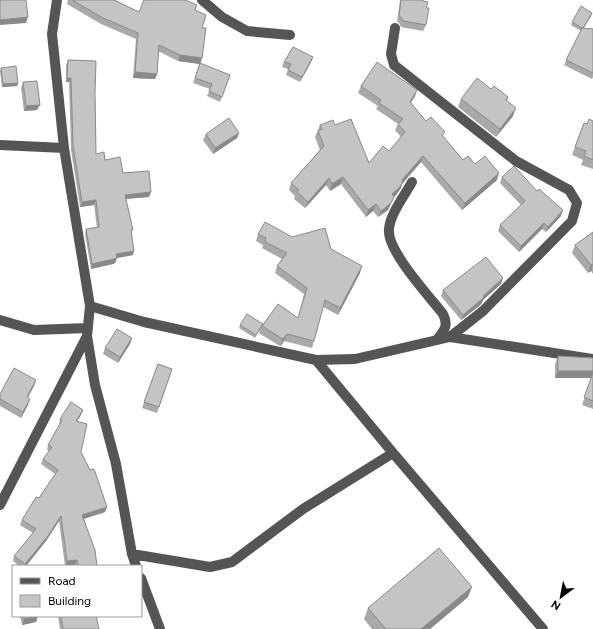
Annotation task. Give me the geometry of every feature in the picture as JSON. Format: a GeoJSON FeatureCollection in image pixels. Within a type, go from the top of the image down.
{"type":"FeatureCollection","features":[{"type":"Feature","properties":{"kind":"street"},"geometry":{"type":"LineString","coordinates":[[57,0],[52,34],[64,148],[90,306],[88,332],[95,386],[116,464],[132,554],[136,565]]}},
{"type":"Feature","properties":{"kind":"street"},"geometry":{"type":"LineString","coordinates":[[202,0],[222,17],[247,31],[290,35]]}},
{"type":"Feature","properties":{"kind":"street"},"geometry":{"type":"LineString","coordinates":[[395,28],[391,54],[394,65],[516,161],[569,190],[577,203],[572,221],[483,311],[450,337]]}},
{"type":"Feature","properties":{"kind":"street"},"geometry":{"type":"LineString","coordinates":[[0,145],[64,148]]}},
{"type":"Feature","properties":{"kind":"street"},"geometry":{"type":"LineString","coordinates":[[412,182],[393,216],[388,230],[398,257],[443,314],[447,322],[437,340]]}},
{"type":"Feature","properties":{"kind":"street"},"geometry":{"type":"LineString","coordinates":[[90,306],[144,322],[316,360],[354,359],[450,337],[593,359]]}},
{"type":"Feature","properties":{"kind":"street"},"geometry":{"type":"LineString","coordinates":[[0,320],[34,330],[88,332]]}},
{"type":"Feature","properties":{"kind":"street"},"geometry":{"type":"LineString","coordinates":[[0,505],[88,332]]}},
{"type":"Feature","properties":{"kind":"street"},"geometry":{"type":"LineString","coordinates":[[316,360],[543,629]]}},
{"type":"Feature","properties":{"kind":"street"},"geometry":{"type":"LineString","coordinates":[[132,554],[210,567],[232,562],[303,509],[393,453]]}},
{"type":"Feature","properties":{"kind":"street"},"geometry":{"type":"LineString","coordinates":[[142,581],[160,629]]}},
{"type":"Feature","properties":{"kind":"building"},"geometry":{"type":"Polygon","coordinates":[[[0,0],[26,0],[28,17],[0,20],[0,0]]]}},
{"type":"Feature","properties":{"kind":"building"},"geometry":{"type":"Polygon","coordinates":[[[72,0],[114,0],[139,12],[144,0],[185,0],[197,5],[195,10],[206,15],[202,28],[206,28],[202,58],[180,55],[159,45],[157,74],[135,72],[138,33],[103,18],[72,0]]]}},
{"type":"Feature","properties":{"kind":"building"},"geometry":{"type":"Polygon","coordinates":[[[401,0],[423,0],[428,2],[426,8],[429,8],[426,25],[403,21],[399,16],[401,0]]]}},
{"type":"Feature","properties":{"kind":"building"},"geometry":{"type":"Polygon","coordinates":[[[581,6],[592,13],[583,28],[572,22],[581,6]]]}},
{"type":"Feature","properties":{"kind":"building"},"geometry":{"type":"Polygon","coordinates":[[[582,28],[593,29],[593,73],[566,60],[582,28]]]}},
{"type":"Feature","properties":{"kind":"building"},"geometry":{"type":"Polygon","coordinates":[[[293,47],[313,57],[302,77],[288,70],[291,64],[284,62],[293,47]]]}},
{"type":"Feature","properties":{"kind":"building"},"geometry":{"type":"Polygon","coordinates":[[[68,60],[96,61],[96,154],[104,152],[105,160],[120,157],[123,173],[149,171],[151,192],[125,195],[133,230],[131,230],[134,251],[116,254],[117,258],[92,264],[86,229],[99,227],[96,200],[82,202],[73,146],[71,78],[67,78],[68,60]]]}},
{"type":"Feature","properties":{"kind":"building"},"geometry":{"type":"Polygon","coordinates":[[[377,62],[417,90],[410,102],[426,121],[431,117],[445,132],[442,135],[463,160],[468,156],[475,164],[485,156],[499,173],[465,203],[423,156],[402,180],[403,182],[399,188],[392,194],[394,197],[391,203],[381,211],[376,204],[368,210],[343,177],[332,184],[329,178],[308,202],[297,192],[299,190],[291,183],[324,146],[318,131],[322,129],[320,125],[333,120],[335,125],[351,119],[369,163],[383,146],[389,151],[405,132],[398,124],[403,119],[379,103],[381,100],[361,86],[377,62]]]}},
{"type":"Feature","properties":{"kind":"building"},"geometry":{"type":"Polygon","coordinates":[[[200,63],[230,75],[222,97],[209,91],[212,84],[195,78],[200,63]]]}},
{"type":"Feature","properties":{"kind":"building"},"geometry":{"type":"Polygon","coordinates":[[[16,66],[18,83],[3,84],[1,68],[16,66]]]}},
{"type":"Feature","properties":{"kind":"building"},"geometry":{"type":"Polygon","coordinates":[[[477,78],[491,89],[494,86],[508,97],[506,100],[516,108],[500,129],[461,99],[477,78]]]}},
{"type":"Feature","properties":{"kind":"building"},"geometry":{"type":"Polygon","coordinates":[[[37,81],[40,105],[26,106],[23,82],[37,81]]]}},
{"type":"Feature","properties":{"kind":"building"},"geometry":{"type":"Polygon","coordinates":[[[229,118],[239,133],[215,148],[206,134],[229,118]]]}},
{"type":"Feature","properties":{"kind":"building"},"geometry":{"type":"Polygon","coordinates":[[[589,119],[593,121],[593,160],[584,156],[586,151],[575,147],[584,123],[587,124],[589,119]]]}},
{"type":"Feature","properties":{"kind":"building"},"geometry":{"type":"Polygon","coordinates":[[[514,166],[537,191],[539,189],[563,210],[548,227],[544,223],[521,246],[500,225],[525,201],[502,177],[514,166]]]}},
{"type":"Feature","properties":{"kind":"building"},"geometry":{"type":"Polygon","coordinates":[[[265,222],[292,237],[325,228],[331,249],[362,266],[340,308],[325,300],[314,341],[287,334],[283,339],[262,326],[278,304],[298,318],[307,288],[277,266],[287,253],[265,242],[266,238],[258,234],[265,222]]]}},
{"type":"Feature","properties":{"kind":"building"},"geometry":{"type":"Polygon","coordinates":[[[593,232],[593,264],[591,265],[575,245],[593,232]]]}},
{"type":"Feature","properties":{"kind":"building"},"geometry":{"type":"Polygon","coordinates":[[[486,257],[503,278],[483,296],[484,297],[481,300],[463,315],[443,290],[486,257]]]}},
{"type":"Feature","properties":{"kind":"building"},"geometry":{"type":"Polygon","coordinates":[[[247,314],[263,324],[256,335],[240,325],[247,314]]]}},
{"type":"Feature","properties":{"kind":"building"},"geometry":{"type":"Polygon","coordinates":[[[117,329],[132,338],[120,357],[105,348],[117,329]]]}},
{"type":"Feature","properties":{"kind":"building"},"geometry":{"type":"Polygon","coordinates":[[[558,356],[593,358],[593,371],[558,371],[558,356]]]}},
{"type":"Feature","properties":{"kind":"building"},"geometry":{"type":"Polygon","coordinates":[[[158,364],[172,369],[159,407],[144,402],[158,364]]]}},
{"type":"Feature","properties":{"kind":"building"},"geometry":{"type":"Polygon","coordinates":[[[14,368],[36,380],[27,397],[30,399],[23,412],[0,399],[0,394],[14,368]]]}},
{"type":"Feature","properties":{"kind":"building"},"geometry":{"type":"Polygon","coordinates":[[[593,373],[593,401],[584,397],[593,373]]]}},
{"type":"Feature","properties":{"kind":"building"},"geometry":{"type":"Polygon","coordinates":[[[71,402],[83,410],[76,421],[87,424],[81,452],[90,470],[94,469],[107,507],[82,515],[95,550],[97,565],[78,565],[77,560],[67,561],[61,516],[48,536],[25,564],[14,556],[36,529],[22,520],[36,497],[39,498],[58,470],[43,459],[52,447],[48,445],[62,420],[60,419],[71,402]]]}},
{"type":"Feature","properties":{"kind":"building"},"geometry":{"type":"Polygon","coordinates":[[[439,548],[472,587],[421,629],[386,629],[368,608],[439,548]]]}},
{"type":"Feature","properties":{"kind":"building"},"geometry":{"type":"Polygon","coordinates":[[[61,617],[96,617],[99,629],[63,629],[61,617]]]}}]}
